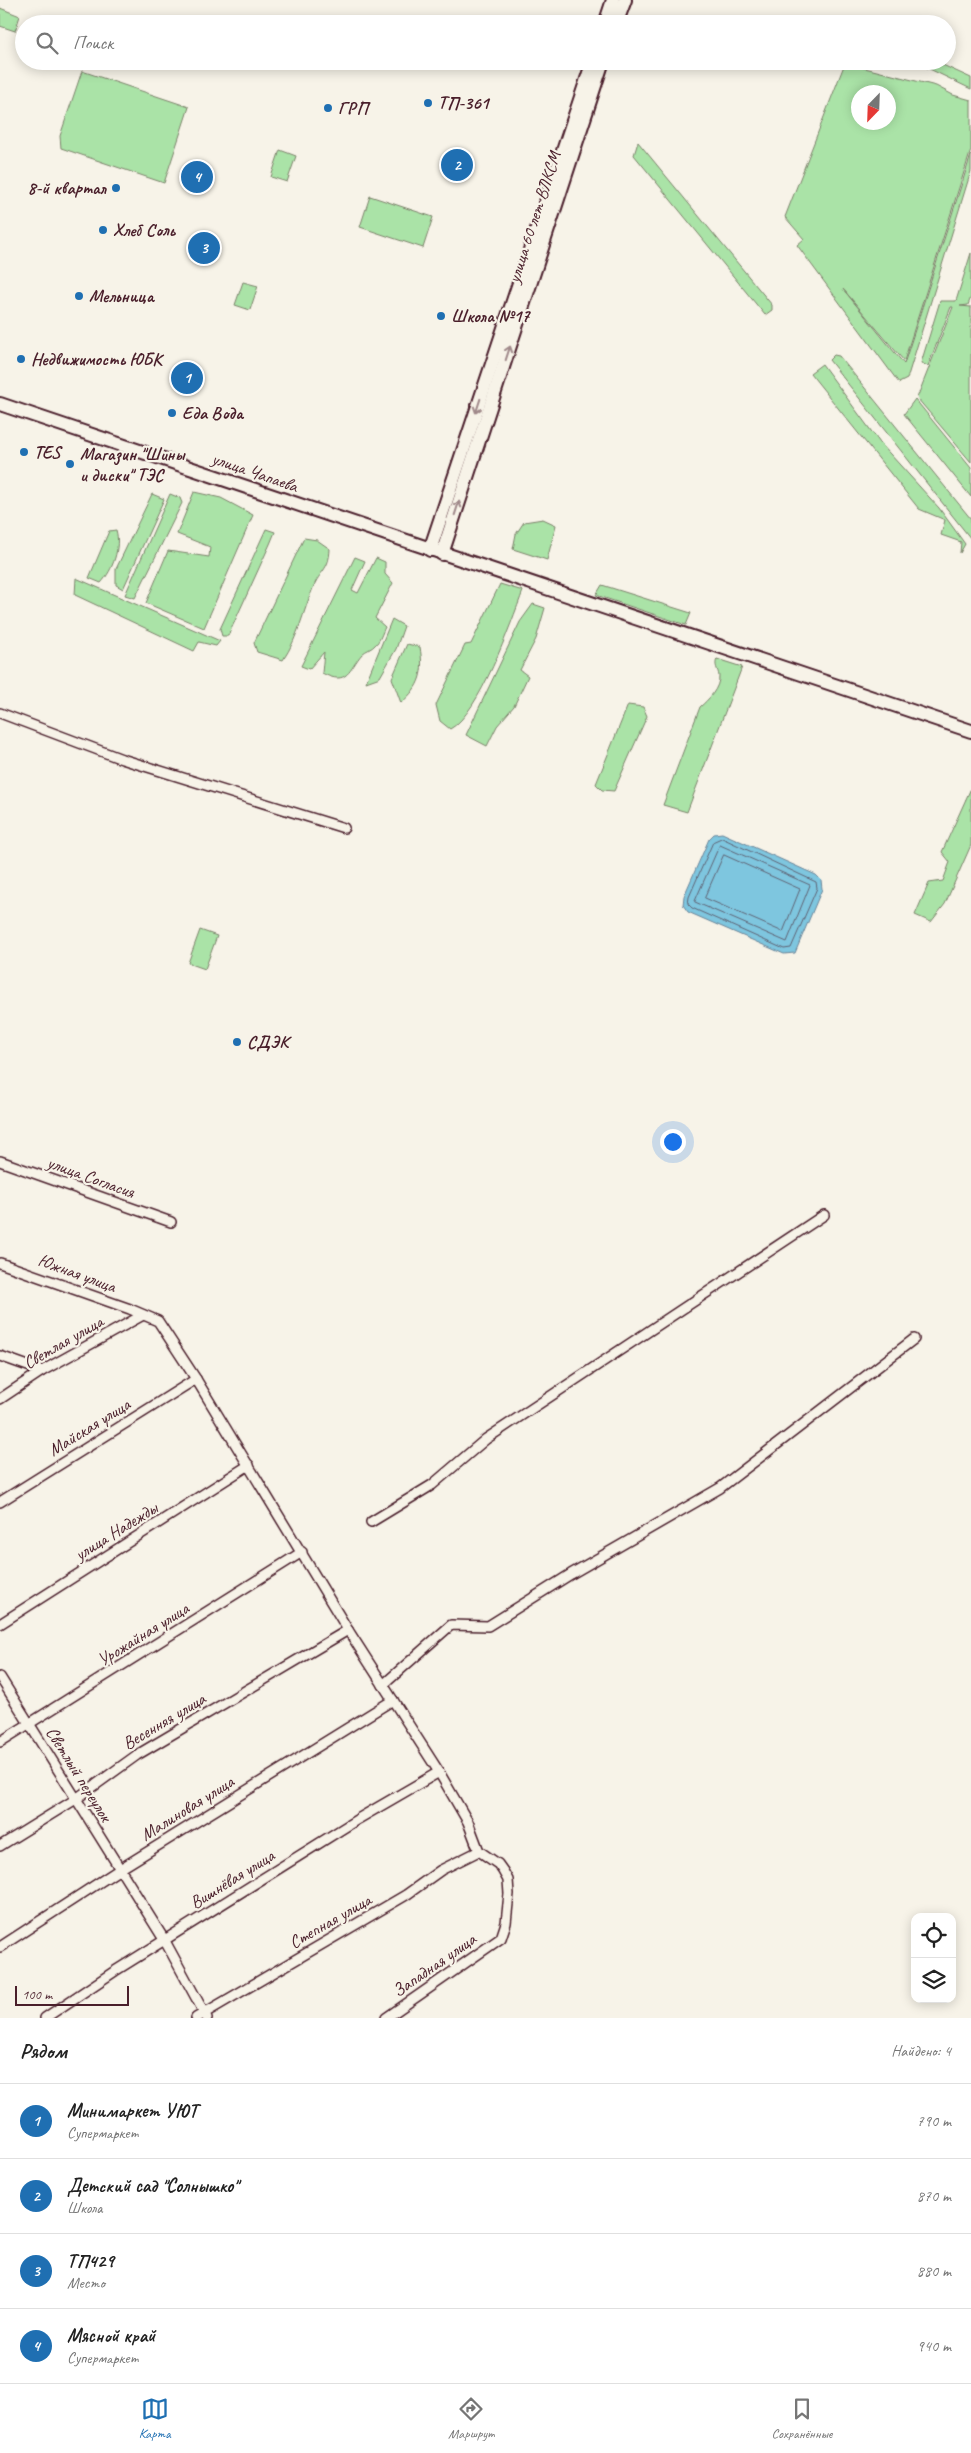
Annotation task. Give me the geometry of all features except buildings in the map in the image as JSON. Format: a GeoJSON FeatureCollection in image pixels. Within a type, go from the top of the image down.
{"type":"FeatureCollection","features":[{"type":"Feature","properties":{"kind":"street"},"geometry":{"type":"LineString","coordinates":[[608,15],[613,0]]}},
{"type":"Feature","properties":{"kind":"street"},"geometry":{"type":"LineString","coordinates":[[619,15],[625,0]]}},
{"type":"Feature","properties":{"kind":"street","name":"улица 60 лет ВЛКСМ"},"geometry":{"type":"LineString","coordinates":[[436,552],[590,70]]}},
{"type":"Feature","properties":{"kind":"street","name":"улица 60 лет ВЛКСМ"},"geometry":{"type":"LineString","coordinates":[[436,552],[600,70]]}},
{"type":"Feature","properties":{"kind":"street","name":"улица Чапаева"},"geometry":{"type":"LineString","coordinates":[[0,404],[971,731]]}},
{"type":"Feature","properties":{"kind":"street"},"geometry":{"type":"LineString","coordinates":[[0,713],[122,759],[344,828]]}},
{"type":"Feature","properties":{"kind":"street","name":"улица Согласия"},"geometry":{"type":"LineString","coordinates":[[0,1162],[171,1222]]}},
{"type":"Feature","properties":{"kind":"street"},"geometry":{"type":"LineString","coordinates":[[371,1522],[432,1486],[486,1439],[824,1215]]}},
{"type":"Feature","properties":{"kind":"street","name":"Южная улица"},"geometry":{"type":"LineString","coordinates":[[0,1263],[158,1321],[196,1379],[348,1630],[438,1772],[468,1822],[479,1851]]}},
{"type":"Feature","properties":{"kind":"street","name":"Светлая улица"},"geometry":{"type":"LineString","coordinates":[[0,1399],[42,1372],[143,1315]]}},
{"type":"Feature","properties":{"kind":"street"},"geometry":{"type":"LineString","coordinates":[[383,1685],[451,1626],[488,1626],[570,1574],[720,1488],[914,1339]]}},
{"type":"Feature","properties":{"kind":"street"},"geometry":{"type":"LineString","coordinates":[[0,1356],[42,1372]]}},
{"type":"Feature","properties":{"kind":"street","name":"Майская улица"},"geometry":{"type":"LineString","coordinates":[[0,1502],[196,1379]]}},
{"type":"Feature","properties":{"kind":"street","name":"улица Надежды"},"geometry":{"type":"LineString","coordinates":[[0,1624],[248,1465]]}},
{"type":"Feature","properties":{"kind":"street","name":"Урожайная улица"},"geometry":{"type":"LineString","coordinates":[[0,1742],[302,1552]]}},
{"type":"Feature","properties":{"kind":"street","name":"Весенняя улица"},"geometry":{"type":"LineString","coordinates":[[0,1846],[76,1799],[137,1755],[348,1630]]}},
{"type":"Feature","properties":{"kind":"street","name":"Светлый переулок"},"geometry":{"type":"LineString","coordinates":[[0,1677],[165,1941],[202,2016]]}},
{"type":"Feature","properties":{"kind":"street","name":"Малиновая улица"},"geometry":{"type":"LineString","coordinates":[[0,1947],[120,1868],[392,1700]]}},
{"type":"Feature","properties":{"kind":"street","name":"Вишнёвая улица"},"geometry":{"type":"LineString","coordinates":[[45,2018],[358,1819],[438,1772]]}},
{"type":"Feature","properties":{"kind":"street","name":"Западная улица"},"geometry":{"type":"LineString","coordinates":[[386,2018],[501,1938],[508,1909],[508,1880],[498,1864],[479,1851]]}},
{"type":"Feature","properties":{"kind":"street","name":"Степная улица"},"geometry":{"type":"LineString","coordinates":[[202,2016],[406,1895],[441,1870],[479,1851]]}},
{"type":"Feature","properties":{"kind":"green space"},"geometry":{"type":"Polygon","coordinates":[[[0,8],[18,15],[15,15],[15,31],[0,26],[0,8]]]}},
{"type":"Feature","properties":{"kind":"green space"},"geometry":{"type":"Polygon","coordinates":[[[842,70],[873,70],[936,86],[953,95],[971,100],[971,150],[904,361],[843,289],[904,364],[971,155],[971,171],[907,379],[899,383],[797,245],[804,239],[785,217],[842,70]]]}},
{"type":"Feature","properties":{"kind":"green space"},"geometry":{"type":"Polygon","coordinates":[[[932,70],[954,70],[971,78],[971,89],[932,70]]]}},
{"type":"Feature","properties":{"kind":"green space"},"geometry":{"type":"Polygon","coordinates":[[[82,71],[189,107],[164,183],[61,148],[60,136],[82,71]]]}},
{"type":"Feature","properties":{"kind":"green space"},"geometry":{"type":"Polygon","coordinates":[[[638,142],[772,305],[772,310],[765,315],[634,155],[638,142]]]}},
{"type":"Feature","properties":{"kind":"green space"},"geometry":{"type":"Polygon","coordinates":[[[280,150],[296,156],[287,182],[271,177],[280,150]]]}},
{"type":"Feature","properties":{"kind":"green space"},"geometry":{"type":"Polygon","coordinates":[[[370,196],[433,217],[423,248],[360,227],[370,196]]]}},
{"type":"Feature","properties":{"kind":"green space"},"geometry":{"type":"Polygon","coordinates":[[[971,253],[971,297],[968,305],[960,306],[971,307],[971,462],[917,398],[953,307],[951,307],[928,366],[921,363],[940,301],[956,301],[971,253]]]}},
{"type":"Feature","properties":{"kind":"green space"},"geometry":{"type":"Polygon","coordinates":[[[243,282],[258,286],[250,310],[235,305],[243,282]]]}},
{"type":"Feature","properties":{"kind":"green space"},"geometry":{"type":"Polygon","coordinates":[[[834,355],[839,356],[971,519],[971,539],[829,360],[834,355]]]}},
{"type":"Feature","properties":{"kind":"green space"},"geometry":{"type":"Polygon","coordinates":[[[822,364],[880,443],[939,508],[965,544],[960,553],[961,542],[941,535],[945,520],[919,509],[810,373],[822,364]]]}},
{"type":"Feature","properties":{"kind":"green space"},"geometry":{"type":"Polygon","coordinates":[[[915,399],[971,468],[971,497],[904,414],[915,399]]]}},
{"type":"Feature","properties":{"kind":"green space"},"geometry":{"type":"Polygon","coordinates":[[[194,492],[221,498],[253,515],[204,628],[146,603],[168,551],[209,557],[210,547],[177,534],[194,492]]]}},
{"type":"Feature","properties":{"kind":"green space"},"geometry":{"type":"Polygon","coordinates":[[[152,494],[164,499],[123,589],[116,585],[116,569],[152,494]]]}},
{"type":"Feature","properties":{"kind":"green space"},"geometry":{"type":"Polygon","coordinates":[[[170,494],[180,498],[182,503],[135,598],[125,595],[170,494]]]}},
{"type":"Feature","properties":{"kind":"green space"},"geometry":{"type":"Polygon","coordinates":[[[543,519],[556,525],[547,560],[513,549],[516,534],[524,522],[543,519]]]}},
{"type":"Feature","properties":{"kind":"green space"},"geometry":{"type":"Polygon","coordinates":[[[266,529],[275,532],[228,636],[222,636],[220,629],[266,529]]]}},
{"type":"Feature","properties":{"kind":"green space"},"geometry":{"type":"Polygon","coordinates":[[[116,530],[117,551],[109,572],[101,583],[89,578],[109,531],[116,530]]]}},
{"type":"Feature","properties":{"kind":"green space"},"geometry":{"type":"Polygon","coordinates":[[[304,538],[317,540],[330,549],[328,562],[318,577],[296,634],[283,660],[257,652],[254,643],[304,538]]]}},
{"type":"Feature","properties":{"kind":"green space"},"geometry":{"type":"Polygon","coordinates":[[[355,557],[365,561],[352,590],[358,593],[376,558],[385,562],[385,574],[393,583],[375,618],[385,627],[377,643],[362,654],[347,674],[343,677],[331,677],[322,673],[324,652],[309,669],[301,666],[355,557]]]}},
{"type":"Feature","properties":{"kind":"green space"},"geometry":{"type":"Polygon","coordinates":[[[76,578],[220,641],[216,646],[199,642],[194,651],[75,595],[76,578]]]}},
{"type":"Feature","properties":{"kind":"green space"},"geometry":{"type":"Polygon","coordinates":[[[500,584],[523,591],[483,687],[461,720],[450,729],[440,721],[436,705],[465,645],[471,644],[500,584]]]}},
{"type":"Feature","properties":{"kind":"green space"},"geometry":{"type":"Polygon","coordinates":[[[602,585],[691,613],[686,625],[596,595],[602,585]]]}},
{"type":"Feature","properties":{"kind":"green space"},"geometry":{"type":"Polygon","coordinates":[[[533,604],[545,608],[536,639],[520,670],[528,676],[514,706],[497,726],[487,746],[466,735],[520,622],[533,604]]]}},
{"type":"Feature","properties":{"kind":"green space"},"geometry":{"type":"Polygon","coordinates":[[[392,619],[404,626],[396,649],[380,677],[366,682],[392,619]]]}},
{"type":"Feature","properties":{"kind":"green space"},"geometry":{"type":"Polygon","coordinates":[[[407,644],[420,647],[422,664],[417,684],[401,703],[392,678],[407,644]]]}},
{"type":"Feature","properties":{"kind":"green space"},"geometry":{"type":"Polygon","coordinates":[[[717,659],[742,667],[687,812],[663,805],[700,707],[718,685],[717,659]]]}},
{"type":"Feature","properties":{"kind":"green space"},"geometry":{"type":"Polygon","coordinates":[[[628,705],[643,707],[647,716],[614,791],[602,790],[596,784],[628,705]]]}},
{"type":"Feature","properties":{"kind":"green space"},"geometry":{"type":"Polygon","coordinates":[[[971,788],[971,845],[945,904],[931,922],[915,915],[929,883],[943,881],[950,862],[942,852],[971,788]]]}},
{"type":"Feature","properties":{"kind":"green space"},"geometry":{"type":"Polygon","coordinates":[[[200,930],[217,936],[205,969],[188,963],[200,930]]]}},
{"type":"Feature","properties":{"kind":"water"},"geometry":{"type":"Polygon","coordinates":[[[722,833],[816,875],[821,880],[822,889],[795,953],[784,954],[688,912],[683,905],[684,896],[709,839],[714,834],[722,833]]]}},
{"type":"Feature","properties":{"kind":"place","name":"ТП-361"},"geometry":{"type":"Point","coordinates":[428,103]}},
{"type":"Feature","properties":{"kind":"place","name":"ГРП"},"geometry":{"type":"Point","coordinates":[328,108]}},
{"type":"Feature","properties":{"kind":"place","name":"Детский сад \"Солнышко\""},"geometry":{"type":"Point","coordinates":[457,165]}},
{"type":"Feature","properties":{"kind":"place","name":"Мясной край"},"geometry":{"type":"Point","coordinates":[197,177]}},
{"type":"Feature","properties":{"kind":"place","name":"8-й квартал"},"geometry":{"type":"Point","coordinates":[116,188]}},
{"type":"Feature","properties":{"kind":"place","name":"Хлеб Соль"},"geometry":{"type":"Point","coordinates":[103,230]}},
{"type":"Feature","properties":{"kind":"place","name":"ТП429"},"geometry":{"type":"Point","coordinates":[204,248]}},
{"type":"Feature","properties":{"kind":"place","name":"Мельница"},"geometry":{"type":"Point","coordinates":[79,296]}},
{"type":"Feature","properties":{"kind":"place","name":"Школа №17"},"geometry":{"type":"Point","coordinates":[441,316]}},
{"type":"Feature","properties":{"kind":"place","name":"Недвижимость ЮБК"},"geometry":{"type":"Point","coordinates":[21,359]}},
{"type":"Feature","properties":{"kind":"place","name":"Минимаркет УЮТ"},"geometry":{"type":"Point","coordinates":[187,378]}},
{"type":"Feature","properties":{"kind":"place","name":"Еда Вода"},"geometry":{"type":"Point","coordinates":[172,413]}},
{"type":"Feature","properties":{"kind":"place","name":"TES"},"geometry":{"type":"Point","coordinates":[24,452]}},
{"type":"Feature","properties":{"kind":"place","name":"Магазин \"Шины и диски\" ТЭС"},"geometry":{"type":"Point","coordinates":[70,464]}},
{"type":"Feature","properties":{"kind":"place","name":"СДЭК"},"geometry":{"type":"Point","coordinates":[237,1042]}}]}
